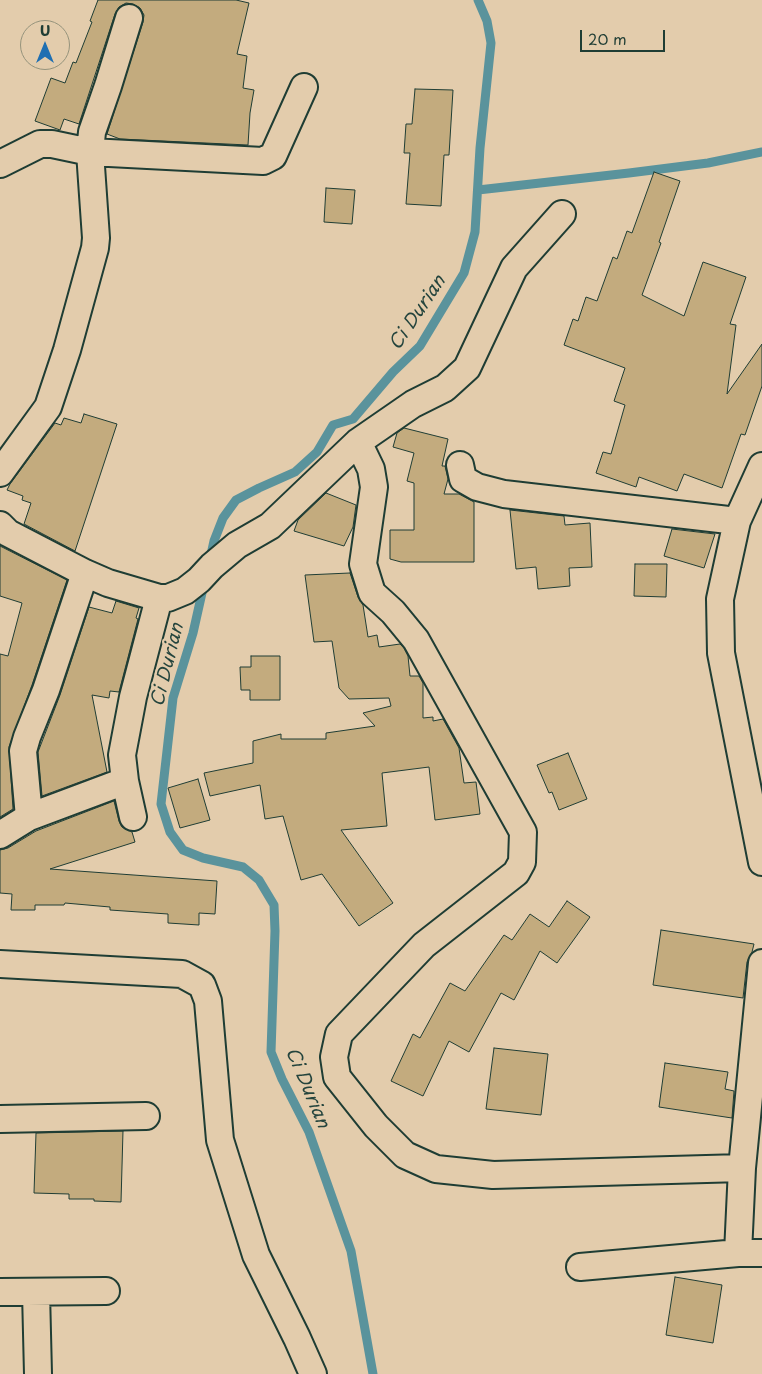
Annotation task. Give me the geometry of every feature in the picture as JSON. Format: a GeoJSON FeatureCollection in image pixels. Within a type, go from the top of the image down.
{"type":"FeatureCollection","features":[{"type":"Feature","properties":{"kind":"street"},"geometry":{"type":"LineString","coordinates":[[0,473],[48,407],[67,350],[95,248],[96,238],[90,152],[92,132],[129,18]]}},
{"type":"Feature","properties":{"kind":"street"},"geometry":{"type":"LineString","coordinates":[[0,164],[40,144],[52,144],[90,152],[263,161],[273,156],[304,87]]}},
{"type":"Feature","properties":{"kind":"street"},"geometry":{"type":"LineString","coordinates":[[0,525],[8,533],[108,583],[164,598],[185,591],[236,545],[270,526],[358,442],[413,404],[445,388],[468,368],[514,268],[562,214]]}},
{"type":"Feature","properties":{"kind":"street"},"geometry":{"type":"LineString","coordinates":[[358,442],[371,469],[374,487],[363,564],[372,593],[392,612],[416,640],[523,832],[522,862],[516,873],[424,945],[339,1034],[334,1057],[337,1076],[376,1126],[405,1155],[436,1169],[493,1175],[742,1168]]}},
{"type":"Feature","properties":{"kind":"street"},"geometry":{"type":"LineString","coordinates":[[460,465],[463,478],[477,487],[504,494],[737,522]]}},
{"type":"Feature","properties":{"kind":"street"},"geometry":{"type":"LineString","coordinates":[[762,466],[737,522],[720,599],[720,653],[762,862]]}},
{"type":"Feature","properties":{"kind":"street"},"geometry":{"type":"LineString","coordinates":[[29,817],[24,751],[27,737],[46,690],[85,573]]}},
{"type":"Feature","properties":{"kind":"street"},"geometry":{"type":"LineString","coordinates":[[133,817],[125,781],[122,755],[127,723],[164,598]]}},
{"type":"Feature","properties":{"kind":"street"},"geometry":{"type":"LineString","coordinates":[[0,835],[29,817],[125,781]]}},
{"type":"Feature","properties":{"kind":"street"},"geometry":{"type":"LineString","coordinates":[[580,1267],[750,1253],[742,1168],[762,963]]}},
{"type":"Feature","properties":{"kind":"street"},"geometry":{"type":"LineString","coordinates":[[0,964],[182,974],[202,985],[208,1001],[220,1140],[256,1255],[297,1338],[312,1374]]}},
{"type":"Feature","properties":{"kind":"street"},"geometry":{"type":"LineString","coordinates":[[0,1119],[146,1116]]}},
{"type":"Feature","properties":{"kind":"street"},"geometry":{"type":"LineString","coordinates":[[0,1292],[106,1291]]}},
{"type":"Feature","properties":{"kind":"street"},"geometry":{"type":"LineString","coordinates":[[36,1292],[38,1374]]}},
{"type":"Feature","properties":{"kind":"building"},"geometry":{"type":"Polygon","coordinates":[[[98,0],[236,0],[249,3],[237,54],[247,56],[243,88],[254,90],[248,145],[120,139],[107,134],[143,22],[144,15],[140,8],[126,3],[119,7],[115,14],[79,124],[64,119],[60,130],[35,121],[51,78],[65,83],[73,62],[76,63],[92,22],[90,21],[98,0]]]}},
{"type":"Feature","properties":{"kind":"building"},"geometry":{"type":"Polygon","coordinates":[[[415,89],[453,90],[449,155],[444,155],[441,206],[406,204],[410,153],[404,153],[406,124],[412,124],[415,89]]]}},
{"type":"Feature","properties":{"kind":"building"},"geometry":{"type":"Polygon","coordinates":[[[654,172],[680,181],[659,242],[661,243],[642,295],[684,316],[703,262],[746,277],[730,324],[736,325],[727,394],[762,344],[762,386],[745,435],[741,434],[722,488],[684,474],[677,491],[639,477],[636,487],[596,473],[603,452],[611,454],[625,405],[614,401],[625,368],[564,345],[573,319],[578,321],[586,297],[597,301],[613,257],[617,259],[627,231],[632,233],[654,172]]]}},
{"type":"Feature","properties":{"kind":"building"},"geometry":{"type":"Polygon","coordinates":[[[326,188],[355,190],[352,224],[324,222],[326,188]]]}},
{"type":"Feature","properties":{"kind":"building"},"geometry":{"type":"Polygon","coordinates":[[[84,414],[117,424],[75,551],[24,524],[31,503],[22,500],[23,496],[7,490],[55,423],[61,425],[64,418],[81,423],[84,414]]]}},
{"type":"Feature","properties":{"kind":"building"},"geometry":{"type":"Polygon","coordinates":[[[404,428],[448,439],[442,466],[445,466],[448,479],[444,494],[459,494],[474,502],[474,562],[401,562],[390,559],[390,530],[414,530],[414,483],[407,481],[414,453],[393,447],[397,433],[404,428]]]}},
{"type":"Feature","properties":{"kind":"building"},"geometry":{"type":"Polygon","coordinates":[[[326,493],[356,505],[353,527],[344,546],[294,531],[298,520],[326,493]]]}},
{"type":"Feature","properties":{"kind":"building"},"geometry":{"type":"Polygon","coordinates":[[[510,510],[564,516],[565,525],[590,523],[592,567],[569,568],[570,586],[538,589],[536,567],[516,569],[510,510]]]}},
{"type":"Feature","properties":{"kind":"building"},"geometry":{"type":"Polygon","coordinates":[[[672,529],[715,534],[704,568],[664,556],[672,529]]]}},
{"type":"Feature","properties":{"kind":"building"},"geometry":{"type":"Polygon","coordinates":[[[0,546],[67,580],[9,747],[13,809],[0,817],[0,654],[8,656],[22,603],[0,596],[0,546]]]}},
{"type":"Feature","properties":{"kind":"building"},"geometry":{"type":"Polygon","coordinates":[[[635,564],[667,564],[666,597],[634,596],[635,564]]]}},
{"type":"Feature","properties":{"kind":"building"},"geometry":{"type":"Polygon","coordinates":[[[350,573],[358,597],[363,605],[368,637],[377,635],[379,647],[400,644],[404,648],[408,656],[410,676],[419,676],[423,683],[423,718],[433,717],[433,721],[443,719],[459,748],[464,783],[476,782],[480,814],[435,820],[429,767],[382,773],[387,826],[341,830],[393,903],[359,926],[322,874],[301,880],[283,816],[265,819],[260,785],[210,796],[204,773],[253,763],[253,741],[281,734],[281,739],[326,739],[326,733],[375,726],[363,713],[391,706],[389,698],[349,699],[339,688],[332,641],[314,642],[305,575],[350,573]]]}},
{"type":"Feature","properties":{"kind":"building"},"geometry":{"type":"Polygon","coordinates":[[[116,601],[139,608],[136,618],[138,619],[119,692],[110,691],[109,698],[92,695],[107,772],[42,796],[38,752],[60,695],[89,607],[112,613],[116,601]]]}},
{"type":"Feature","properties":{"kind":"building"},"geometry":{"type":"Polygon","coordinates":[[[251,656],[280,656],[280,700],[250,700],[250,690],[241,690],[240,667],[251,667],[251,656]]]}},
{"type":"Feature","properties":{"kind":"building"},"geometry":{"type":"Polygon","coordinates":[[[568,753],[587,799],[559,810],[552,792],[549,793],[537,765],[568,753]]]}},
{"type":"Feature","properties":{"kind":"building"},"geometry":{"type":"Polygon","coordinates":[[[198,779],[210,820],[180,828],[168,788],[198,779]]]}},
{"type":"Feature","properties":{"kind":"building"},"geometry":{"type":"Polygon","coordinates":[[[114,801],[122,827],[132,832],[135,842],[50,869],[217,881],[215,914],[199,913],[199,925],[168,923],[168,914],[110,910],[110,907],[65,903],[64,905],[35,905],[35,910],[11,910],[12,894],[0,893],[0,850],[8,848],[36,831],[114,801]]]}},
{"type":"Feature","properties":{"kind":"building"},"geometry":{"type":"Polygon","coordinates":[[[567,901],[590,917],[557,963],[540,951],[514,1000],[501,993],[469,1052],[449,1041],[423,1096],[391,1081],[413,1034],[420,1038],[450,983],[465,991],[504,935],[512,940],[530,914],[549,927],[567,901]]]}},
{"type":"Feature","properties":{"kind":"building"},"geometry":{"type":"Polygon","coordinates":[[[661,930],[754,944],[747,962],[743,998],[653,985],[661,930]]]}},
{"type":"Feature","properties":{"kind":"building"},"geometry":{"type":"Polygon","coordinates":[[[494,1048],[548,1054],[541,1115],[486,1109],[494,1048]]]}},
{"type":"Feature","properties":{"kind":"building"},"geometry":{"type":"Polygon","coordinates":[[[665,1063],[728,1072],[725,1089],[734,1091],[732,1118],[659,1107],[665,1063]]]}},
{"type":"Feature","properties":{"kind":"building"},"geometry":{"type":"Polygon","coordinates":[[[123,1131],[121,1202],[69,1199],[69,1194],[34,1193],[36,1133],[123,1131]]]}},
{"type":"Feature","properties":{"kind":"building"},"geometry":{"type":"Polygon","coordinates":[[[675,1277],[722,1285],[713,1343],[666,1335],[675,1277]]]}},
{"type":"Feature","properties":{"kind":"waterway","name":"Ci Durian"},"geometry":{"type":"LineString","coordinates":[[210,559],[214,541],[223,518],[236,500],[295,472],[317,452],[333,425],[353,419],[393,372],[420,346],[464,273],[475,232],[480,148],[491,43],[487,21],[478,0]]}},
{"type":"Feature","properties":{"kind":"waterway"},"geometry":{"type":"LineString","coordinates":[[478,190],[708,163],[762,152]]}},
{"type":"Feature","properties":{"kind":"waterway","name":"Ci Durian"},"geometry":{"type":"LineString","coordinates":[[204,584],[193,633],[173,698],[161,804],[170,832],[183,850],[203,858],[243,867],[259,880],[274,905],[275,931],[271,1052],[282,1079],[309,1132],[351,1251],[373,1374]]}}]}
